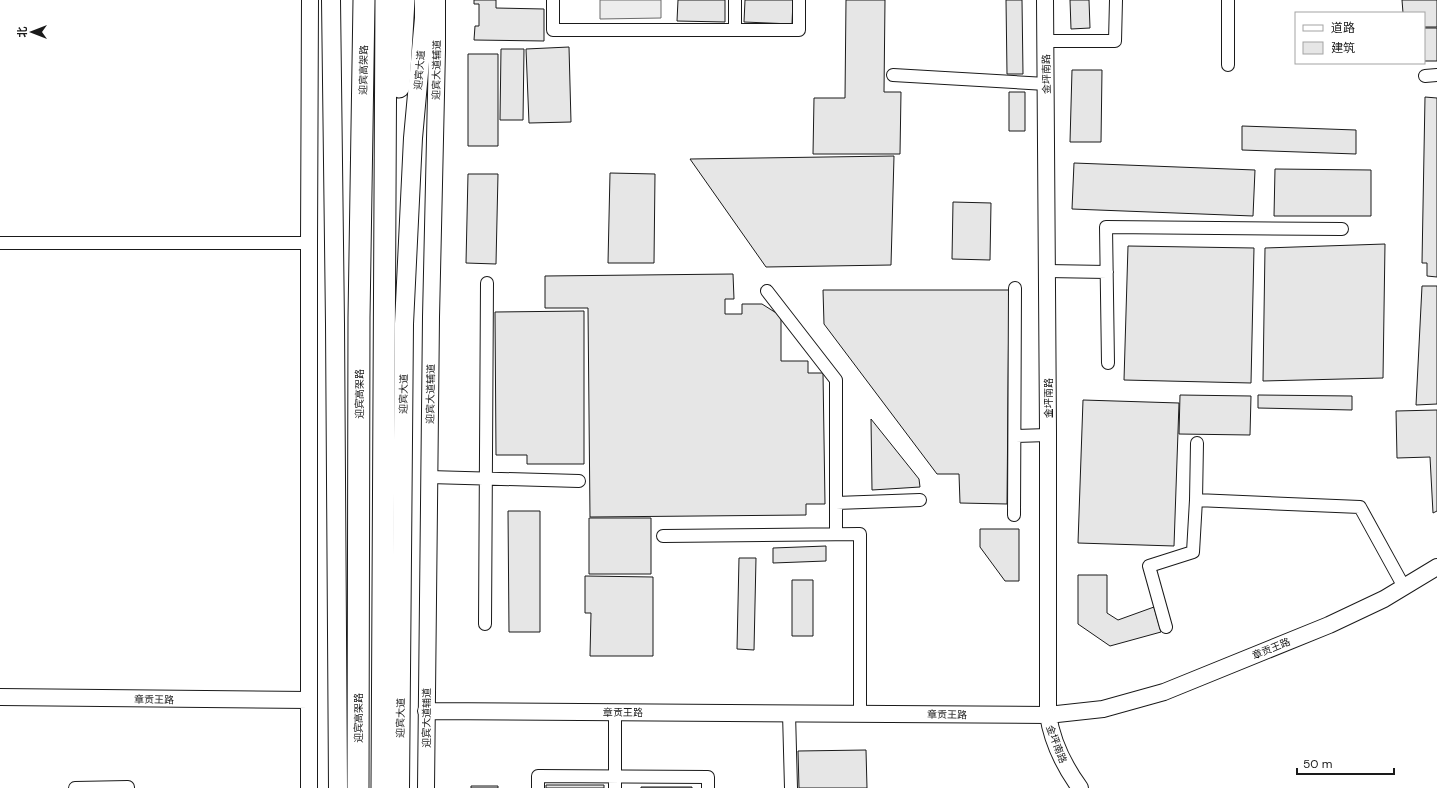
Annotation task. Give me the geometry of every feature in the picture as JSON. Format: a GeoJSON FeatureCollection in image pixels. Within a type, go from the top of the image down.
{"type":"FeatureCollection","features":[{"type":"Feature","properties":{"kind":"highway"},"geometry":{"type":"LineString","coordinates":[[351,0],[353,164],[360,318]]}},
{"type":"Feature","properties":{"kind":"highway","name":"迎宾高架路"},"geometry":{"type":"LineString","coordinates":[[358,788],[360,318],[364,0]]}},
{"type":"Feature","properties":{"kind":"highway"},"geometry":{"type":"LineString","coordinates":[[382,788],[386,0]]}},
{"type":"Feature","properties":{"kind":"highway"},"geometry":{"type":"LineString","coordinates":[[385,317],[404,0]]}},
{"type":"Feature","properties":{"kind":"main road"},"geometry":{"type":"LineString","coordinates":[[331,0],[338,788]]}},
{"type":"Feature","properties":{"kind":"main road","name":"迎宾大道"},"geometry":{"type":"LineString","coordinates":[[400,788],[404,324],[413,138],[424,18],[424,0]]}},
{"type":"Feature","properties":{"kind":"street"},"geometry":{"type":"LineString","coordinates":[[309,788],[310,0]]}},
{"type":"Feature","properties":{"kind":"street","name":"迎宾大道辅道"},"geometry":{"type":"LineString","coordinates":[[426,788],[429,477],[437,0]]}},
{"type":"Feature","properties":{"kind":"street"},"geometry":{"type":"LineString","coordinates":[[554,0],[554,30],[799,30],[799,0]]}},
{"type":"Feature","properties":{"kind":"street"},"geometry":{"type":"LineString","coordinates":[[735,0],[735,30]]}},
{"type":"Feature","properties":{"kind":"street","name":"金坪南路"},"geometry":{"type":"LineString","coordinates":[[1045,0],[1048,715],[1050,730],[1064,763],[1080,788]]}},
{"type":"Feature","properties":{"kind":"street"},"geometry":{"type":"LineString","coordinates":[[1045,42],[1115,41],[1116,0]]}},
{"type":"Feature","properties":{"kind":"street"},"geometry":{"type":"LineString","coordinates":[[1228,0],[1228,65]]}},
{"type":"Feature","properties":{"kind":"street"},"geometry":{"type":"LineString","coordinates":[[893,75],[1046,84]]}},
{"type":"Feature","properties":{"kind":"street"},"geometry":{"type":"LineString","coordinates":[[1425,76],[1437,75]]}},
{"type":"Feature","properties":{"kind":"street"},"geometry":{"type":"LineString","coordinates":[[1108,362],[1108,272],[1106,227],[1342,229]]}},
{"type":"Feature","properties":{"kind":"street"},"geometry":{"type":"LineString","coordinates":[[0,243],[309,243]]}},
{"type":"Feature","properties":{"kind":"street"},"geometry":{"type":"LineString","coordinates":[[1047,271],[1108,272]]}},
{"type":"Feature","properties":{"kind":"street"},"geometry":{"type":"LineString","coordinates":[[485,624],[487,282]]}},
{"type":"Feature","properties":{"kind":"street"},"geometry":{"type":"LineString","coordinates":[[1014,515],[1015,288]]}},
{"type":"Feature","properties":{"kind":"street"},"geometry":{"type":"LineString","coordinates":[[768,291],[836,380],[836,534]]}},
{"type":"Feature","properties":{"kind":"street"},"geometry":{"type":"LineString","coordinates":[[1014,436],[1048,435]]}},
{"type":"Feature","properties":{"kind":"street"},"geometry":{"type":"LineString","coordinates":[[1166,627],[1149,566],[1193,552],[1197,443]]}},
{"type":"Feature","properties":{"kind":"street"},"geometry":{"type":"LineString","coordinates":[[429,477],[579,481]]}},
{"type":"Feature","properties":{"kind":"street"},"geometry":{"type":"LineString","coordinates":[[836,503],[920,500]]}},
{"type":"Feature","properties":{"kind":"street"},"geometry":{"type":"LineString","coordinates":[[1196,500],[1360,507],[1404,587]]}},
{"type":"Feature","properties":{"kind":"street"},"geometry":{"type":"LineString","coordinates":[[663,536],[860,534],[860,713]]}},
{"type":"Feature","properties":{"kind":"street","name":"章贡王路"},"geometry":{"type":"LineString","coordinates":[[426,711],[1048,715],[1103,709],[1164,692],[1329,625],[1384,599],[1437,567]]}},
{"type":"Feature","properties":{"kind":"street","name":"章贡王路"},"geometry":{"type":"LineString","coordinates":[[0,697],[309,700]]}},
{"type":"Feature","properties":{"kind":"street"},"geometry":{"type":"LineString","coordinates":[[615,712],[615,782]]}},
{"type":"Feature","properties":{"kind":"street"},"geometry":{"type":"LineString","coordinates":[[789,713],[791,788]]}},
{"type":"Feature","properties":{"kind":"street"},"geometry":{"type":"LineString","coordinates":[[538,788],[538,776],[615,782],[708,777],[708,788]]}},
{"type":"Feature","properties":{"kind":"street"},"geometry":{"type":"LineString","coordinates":[[75,788],[128,788]]}},
{"type":"Feature","properties":{"kind":"shaded area"},"geometry":{"type":"Polygon","coordinates":[[[600,0],[661,0],[661,18],[600,19],[600,0]]]}},
{"type":"Feature","properties":{"kind":"building"},"geometry":{"type":"Polygon","coordinates":[[[474,0],[496,0],[496,8],[544,9],[544,41],[474,40],[475,26],[479,26],[479,4],[474,4],[474,0]]]}},
{"type":"Feature","properties":{"kind":"building"},"geometry":{"type":"Polygon","coordinates":[[[678,0],[725,0],[725,22],[677,21],[678,0]]]}},
{"type":"Feature","properties":{"kind":"building"},"geometry":{"type":"Polygon","coordinates":[[[745,0],[793,0],[792,24],[744,22],[745,0]]]}},
{"type":"Feature","properties":{"kind":"building"},"geometry":{"type":"Polygon","coordinates":[[[846,0],[885,0],[884,92],[901,92],[900,154],[813,154],[814,98],[845,98],[846,0]]]}},
{"type":"Feature","properties":{"kind":"building"},"geometry":{"type":"Polygon","coordinates":[[[1006,0],[1022,0],[1023,74],[1007,74],[1006,0]]]}},
{"type":"Feature","properties":{"kind":"building"},"geometry":{"type":"Polygon","coordinates":[[[1070,0],[1089,0],[1090,28],[1071,29],[1070,0]]]}},
{"type":"Feature","properties":{"kind":"building"},"geometry":{"type":"Polygon","coordinates":[[[1402,0],[1437,0],[1437,27],[1425,27],[1425,12],[1403,12],[1402,0]]]}},
{"type":"Feature","properties":{"kind":"building"},"geometry":{"type":"Polygon","coordinates":[[[1425,28],[1437,28],[1437,61],[1425,61],[1425,28]]]}},
{"type":"Feature","properties":{"kind":"building"},"geometry":{"type":"Polygon","coordinates":[[[569,47],[571,122],[529,123],[526,49],[569,47]]]}},
{"type":"Feature","properties":{"kind":"building"},"geometry":{"type":"Polygon","coordinates":[[[501,49],[524,49],[523,120],[500,120],[501,49]]]}},
{"type":"Feature","properties":{"kind":"building"},"geometry":{"type":"Polygon","coordinates":[[[468,54],[498,54],[498,146],[468,146],[468,54]]]}},
{"type":"Feature","properties":{"kind":"building"},"geometry":{"type":"Polygon","coordinates":[[[1072,70],[1102,70],[1101,142],[1070,142],[1072,70]]]}},
{"type":"Feature","properties":{"kind":"building"},"geometry":{"type":"Polygon","coordinates":[[[1009,92],[1025,92],[1025,131],[1009,131],[1009,92]]]}},
{"type":"Feature","properties":{"kind":"building"},"geometry":{"type":"Polygon","coordinates":[[[1425,97],[1437,98],[1437,277],[1427,276],[1427,263],[1422,263],[1425,97]]]}},
{"type":"Feature","properties":{"kind":"building"},"geometry":{"type":"Polygon","coordinates":[[[1242,126],[1356,130],[1356,154],[1242,150],[1242,126]]]}},
{"type":"Feature","properties":{"kind":"building"},"geometry":{"type":"Polygon","coordinates":[[[894,156],[891,265],[766,267],[690,159],[894,156]]]}},
{"type":"Feature","properties":{"kind":"building"},"geometry":{"type":"Polygon","coordinates":[[[1074,163],[1255,170],[1253,216],[1072,209],[1074,163]]]}},
{"type":"Feature","properties":{"kind":"building"},"geometry":{"type":"Polygon","coordinates":[[[1275,169],[1371,170],[1371,216],[1274,216],[1275,169]]]}},
{"type":"Feature","properties":{"kind":"building"},"geometry":{"type":"Polygon","coordinates":[[[610,173],[655,174],[654,263],[608,263],[610,173]]]}},
{"type":"Feature","properties":{"kind":"building"},"geometry":{"type":"Polygon","coordinates":[[[468,174],[498,174],[496,264],[466,263],[468,174]]]}},
{"type":"Feature","properties":{"kind":"building"},"geometry":{"type":"Polygon","coordinates":[[[953,202],[991,203],[990,260],[952,259],[953,202]]]}},
{"type":"Feature","properties":{"kind":"building"},"geometry":{"type":"Polygon","coordinates":[[[1385,244],[1383,378],[1263,381],[1265,248],[1385,244]]]}},
{"type":"Feature","properties":{"kind":"building"},"geometry":{"type":"Polygon","coordinates":[[[1128,246],[1254,248],[1251,383],[1124,380],[1128,246]]]}},
{"type":"Feature","properties":{"kind":"building"},"geometry":{"type":"Polygon","coordinates":[[[733,274],[734,299],[725,299],[725,314],[742,314],[742,304],[762,304],[781,316],[781,361],[808,361],[808,373],[823,373],[825,504],[806,504],[806,515],[590,517],[588,308],[545,308],[545,276],[733,274]]]}},
{"type":"Feature","properties":{"kind":"building"},"geometry":{"type":"Polygon","coordinates":[[[1422,286],[1437,286],[1437,404],[1416,405],[1422,286]]]}},
{"type":"Feature","properties":{"kind":"building"},"geometry":{"type":"Polygon","coordinates":[[[823,290],[1009,290],[1007,504],[960,503],[959,474],[937,474],[824,324],[823,290]]]}},
{"type":"Feature","properties":{"kind":"building"},"geometry":{"type":"Polygon","coordinates":[[[584,311],[584,464],[527,464],[527,455],[496,455],[495,312],[584,311]]]}},
{"type":"Feature","properties":{"kind":"building"},"geometry":{"type":"Polygon","coordinates":[[[1180,395],[1251,396],[1250,435],[1179,434],[1180,395]]]}},
{"type":"Feature","properties":{"kind":"building"},"geometry":{"type":"Polygon","coordinates":[[[1258,395],[1352,396],[1352,410],[1258,408],[1258,395]]]}},
{"type":"Feature","properties":{"kind":"building"},"geometry":{"type":"Polygon","coordinates":[[[1083,400],[1179,403],[1174,546],[1078,543],[1083,400]]]}},
{"type":"Feature","properties":{"kind":"building"},"geometry":{"type":"Polygon","coordinates":[[[1437,410],[1437,511],[1433,513],[1430,457],[1397,458],[1396,411],[1437,410]]]}},
{"type":"Feature","properties":{"kind":"building"},"geometry":{"type":"Polygon","coordinates":[[[871,419],[919,479],[920,487],[872,490],[871,419]]]}},
{"type":"Feature","properties":{"kind":"building"},"geometry":{"type":"Polygon","coordinates":[[[508,511],[540,511],[540,632],[509,632],[508,511]]]}},
{"type":"Feature","properties":{"kind":"building"},"geometry":{"type":"Polygon","coordinates":[[[589,518],[651,518],[651,574],[589,574],[589,518]]]}},
{"type":"Feature","properties":{"kind":"building"},"geometry":{"type":"Polygon","coordinates":[[[980,529],[1019,529],[1019,581],[1005,581],[980,547],[980,529]]]}},
{"type":"Feature","properties":{"kind":"building"},"geometry":{"type":"Polygon","coordinates":[[[826,546],[826,561],[773,563],[773,548],[826,546]]]}},
{"type":"Feature","properties":{"kind":"building"},"geometry":{"type":"Polygon","coordinates":[[[739,558],[756,558],[754,650],[737,649],[739,558]]]}},
{"type":"Feature","properties":{"kind":"building"},"geometry":{"type":"Polygon","coordinates":[[[1078,575],[1107,575],[1107,613],[1118,620],[1154,607],[1161,632],[1110,646],[1078,624],[1078,575]]]}},
{"type":"Feature","properties":{"kind":"building"},"geometry":{"type":"Polygon","coordinates":[[[585,576],[653,577],[653,656],[590,656],[591,613],[585,613],[585,576]]]}},
{"type":"Feature","properties":{"kind":"building"},"geometry":{"type":"Polygon","coordinates":[[[792,580],[813,580],[813,636],[792,636],[792,580]]]}},
{"type":"Feature","properties":{"kind":"building"},"geometry":{"type":"Polygon","coordinates":[[[866,750],[867,788],[799,788],[798,751],[866,750]]]}},
{"type":"Feature","properties":{"kind":"building"},"geometry":{"type":"Polygon","coordinates":[[[546,785],[604,785],[604,788],[546,788],[546,785]]]}},
{"type":"Feature","properties":{"kind":"building"},"geometry":{"type":"Polygon","coordinates":[[[471,786],[498,786],[498,788],[471,788],[471,786]]]}},
{"type":"Feature","properties":{"kind":"building"},"geometry":{"type":"Polygon","coordinates":[[[692,787],[692,788],[641,788],[692,787]]]}}]}
